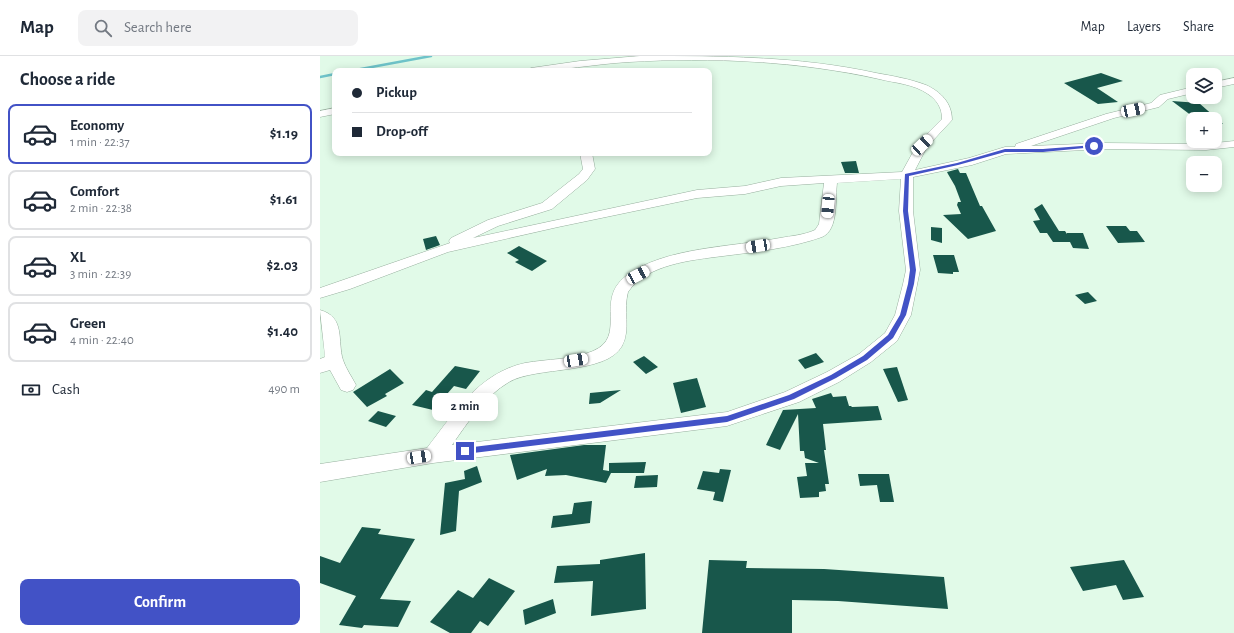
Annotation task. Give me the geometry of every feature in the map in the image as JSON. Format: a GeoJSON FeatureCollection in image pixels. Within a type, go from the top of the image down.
{"type":"FeatureCollection","features":[{"type":"Feature","properties":{"kind":"street"},"geometry":{"type":"LineString","coordinates":[[320,473],[433,455],[727,419],[792,397],[833,377],[859,362],[891,336],[903,315],[913,270],[906,211],[907,175],[913,160],[922,145],[940,128],[948,117],[944,105],[934,93],[910,83],[848,70],[811,65],[706,58],[628,60],[557,68]]}},
{"type":"Feature","properties":{"kind":"street"},"geometry":{"type":"LineString","coordinates":[[1222,84],[1234,81]]}},
{"type":"Feature","properties":{"kind":"street"},"geometry":{"type":"LineString","coordinates":[[320,293],[345,286],[444,249],[691,195],[745,190],[781,182],[907,175],[958,164],[1005,151],[1104,118],[1154,105],[1164,97],[1186,92]]}},
{"type":"Feature","properties":{"kind":"street"},"geometry":{"type":"LineString","coordinates":[[320,114],[332,112]]}},
{"type":"Feature","properties":{"kind":"street"},"geometry":{"type":"LineString","coordinates":[[1005,151],[1104,146],[1206,147],[1234,144]]}},
{"type":"Feature","properties":{"kind":"street"},"geometry":{"type":"LineString","coordinates":[[444,249],[482,228],[547,206],[570,189],[586,173],[589,164],[587,156]]}},
{"type":"Feature","properties":{"kind":"street"},"geometry":{"type":"LineString","coordinates":[[433,455],[484,392],[497,381],[514,372],[589,358],[611,349],[615,343],[618,331],[620,292],[627,283],[638,275],[651,268],[681,257],[786,242],[820,233],[825,228],[826,224],[831,179]]}},
{"type":"Feature","properties":{"kind":"street"},"geometry":{"type":"LineString","coordinates":[[320,315],[327,320],[334,335],[332,348],[327,363],[347,385]]}},
{"type":"Feature","properties":{"kind":"building"},"geometry":{"type":"Polygon","coordinates":[[[1101,73],[1123,81],[1097,88],[1118,102],[1098,104],[1064,83],[1101,73]]]}},
{"type":"Feature","properties":{"kind":"building"},"geometry":{"type":"Polygon","coordinates":[[[1172,101],[1186,102],[1186,104],[1200,104],[1209,112],[1187,112],[1172,101]]]}},
{"type":"Feature","properties":{"kind":"building"},"geometry":{"type":"Polygon","coordinates":[[[856,161],[859,173],[845,173],[841,162],[856,161]]]}},
{"type":"Feature","properties":{"kind":"building"},"geometry":{"type":"Polygon","coordinates":[[[958,169],[960,173],[966,173],[980,206],[982,206],[996,231],[968,239],[943,215],[961,214],[957,205],[958,202],[961,202],[955,186],[947,172],[958,169]]]}},
{"type":"Feature","properties":{"kind":"building"},"geometry":{"type":"Polygon","coordinates":[[[1042,204],[1059,231],[1065,231],[1067,234],[1083,233],[1089,249],[1073,248],[1070,242],[1053,242],[1047,233],[1040,233],[1033,221],[1040,220],[1034,209],[1042,204]]]}},
{"type":"Feature","properties":{"kind":"building"},"geometry":{"type":"Polygon","coordinates":[[[1106,226],[1126,226],[1130,231],[1137,231],[1145,242],[1118,243],[1106,226]]]}},
{"type":"Feature","properties":{"kind":"building"},"geometry":{"type":"Polygon","coordinates":[[[931,227],[942,228],[942,243],[931,240],[931,227]]]}},
{"type":"Feature","properties":{"kind":"building"},"geometry":{"type":"Polygon","coordinates":[[[436,236],[440,245],[426,250],[423,239],[436,236]]]}},
{"type":"Feature","properties":{"kind":"building"},"geometry":{"type":"Polygon","coordinates":[[[519,246],[547,261],[532,271],[528,269],[515,262],[519,260],[507,253],[519,246]]]}},
{"type":"Feature","properties":{"kind":"building"},"geometry":{"type":"Polygon","coordinates":[[[933,255],[954,255],[959,272],[953,272],[953,274],[938,273],[933,255]]]}},
{"type":"Feature","properties":{"kind":"building"},"geometry":{"type":"Polygon","coordinates":[[[1088,292],[1097,301],[1085,304],[1075,295],[1088,292]]]}},
{"type":"Feature","properties":{"kind":"building"},"geometry":{"type":"Polygon","coordinates":[[[816,353],[824,362],[805,369],[798,360],[816,353]]]}},
{"type":"Feature","properties":{"kind":"building"},"geometry":{"type":"Polygon","coordinates":[[[644,356],[658,367],[646,374],[633,362],[644,356]]]}},
{"type":"Feature","properties":{"kind":"building"},"geometry":{"type":"Polygon","coordinates":[[[455,366],[480,371],[466,389],[454,386],[433,410],[412,405],[426,390],[432,392],[455,366]]]}},
{"type":"Feature","properties":{"kind":"building"},"geometry":{"type":"Polygon","coordinates":[[[897,367],[908,400],[898,402],[883,369],[897,367]]]}},
{"type":"Feature","properties":{"kind":"building"},"geometry":{"type":"Polygon","coordinates":[[[390,369],[404,383],[385,394],[387,396],[367,407],[353,392],[390,369]]]}},
{"type":"Feature","properties":{"kind":"building"},"geometry":{"type":"Polygon","coordinates":[[[697,378],[706,407],[681,413],[673,383],[697,378]]]}},
{"type":"Feature","properties":{"kind":"building"},"geometry":{"type":"Polygon","coordinates":[[[621,390],[600,403],[589,404],[590,393],[621,390]]]}},
{"type":"Feature","properties":{"kind":"building"},"geometry":{"type":"Polygon","coordinates":[[[831,393],[833,397],[846,396],[849,406],[852,407],[878,406],[882,420],[823,424],[826,450],[824,450],[829,484],[825,484],[826,491],[819,492],[819,497],[800,498],[797,477],[807,476],[805,463],[819,463],[805,458],[804,451],[800,451],[798,414],[780,450],[766,445],[783,410],[816,408],[812,399],[831,393]]]}},
{"type":"Feature","properties":{"kind":"building"},"geometry":{"type":"Polygon","coordinates":[[[378,411],[396,416],[386,427],[368,421],[378,411]]]}},
{"type":"Feature","properties":{"kind":"building"},"geometry":{"type":"Polygon","coordinates":[[[584,445],[606,445],[603,470],[609,471],[609,463],[646,462],[644,473],[611,473],[606,483],[566,475],[545,476],[547,469],[517,480],[510,455],[584,445]]]}},
{"type":"Feature","properties":{"kind":"building"},"geometry":{"type":"Polygon","coordinates":[[[477,466],[482,482],[459,491],[456,531],[440,535],[445,483],[465,479],[464,471],[477,466]]]}},
{"type":"Feature","properties":{"kind":"building"},"geometry":{"type":"Polygon","coordinates":[[[720,469],[731,470],[723,502],[713,500],[715,492],[697,489],[703,471],[719,473],[720,469]]]}},
{"type":"Feature","properties":{"kind":"building"},"geometry":{"type":"Polygon","coordinates":[[[858,474],[889,474],[894,502],[880,502],[877,485],[860,486],[858,474]]]}},
{"type":"Feature","properties":{"kind":"building"},"geometry":{"type":"Polygon","coordinates":[[[658,475],[657,487],[634,488],[636,476],[658,475]]]}},
{"type":"Feature","properties":{"kind":"building"},"geometry":{"type":"Polygon","coordinates":[[[592,501],[590,523],[551,528],[553,516],[572,514],[574,503],[592,501]]]}},
{"type":"Feature","properties":{"kind":"building"},"geometry":{"type":"Polygon","coordinates":[[[362,527],[381,529],[378,534],[415,539],[380,599],[411,601],[398,627],[364,625],[362,628],[339,625],[356,596],[320,583],[320,556],[340,563],[362,527]]]}},
{"type":"Feature","properties":{"kind":"building"},"geometry":{"type":"Polygon","coordinates":[[[645,553],[646,609],[591,616],[593,581],[554,583],[557,566],[600,564],[600,560],[645,553]]]}},
{"type":"Feature","properties":{"kind":"building"},"geometry":{"type":"Polygon","coordinates":[[[709,560],[747,561],[746,568],[824,569],[944,577],[948,609],[838,601],[792,600],[792,633],[702,633],[709,560]]]}},
{"type":"Feature","properties":{"kind":"building"},"geometry":{"type":"Polygon","coordinates":[[[1124,560],[1144,597],[1123,600],[1116,585],[1083,591],[1070,567],[1124,560]]]}},
{"type":"Feature","properties":{"kind":"building"},"geometry":{"type":"Polygon","coordinates":[[[489,578],[515,591],[488,626],[480,621],[471,633],[450,633],[430,622],[458,590],[473,598],[489,578]]]}},
{"type":"Feature","properties":{"kind":"building"},"geometry":{"type":"Polygon","coordinates":[[[553,599],[556,613],[525,625],[523,610],[553,599]]]}},
{"type":"Feature","properties":{"kind":"waterway"},"geometry":{"type":"LineString","coordinates":[[366,68],[431,56]]}},
{"type":"Feature","properties":{"kind":"waterway"},"geometry":{"type":"LineString","coordinates":[[320,77],[332,75]]}},
{"type":"Feature","properties":{"kind":"route"},"geometry":{"type":"LineString","coordinates":[[465,451],[727,419],[792,397],[833,377],[865,358],[891,336],[903,315],[913,270],[906,211],[907,175],[972,161],[1005,151],[1065,149],[1094,146]]}}]}
